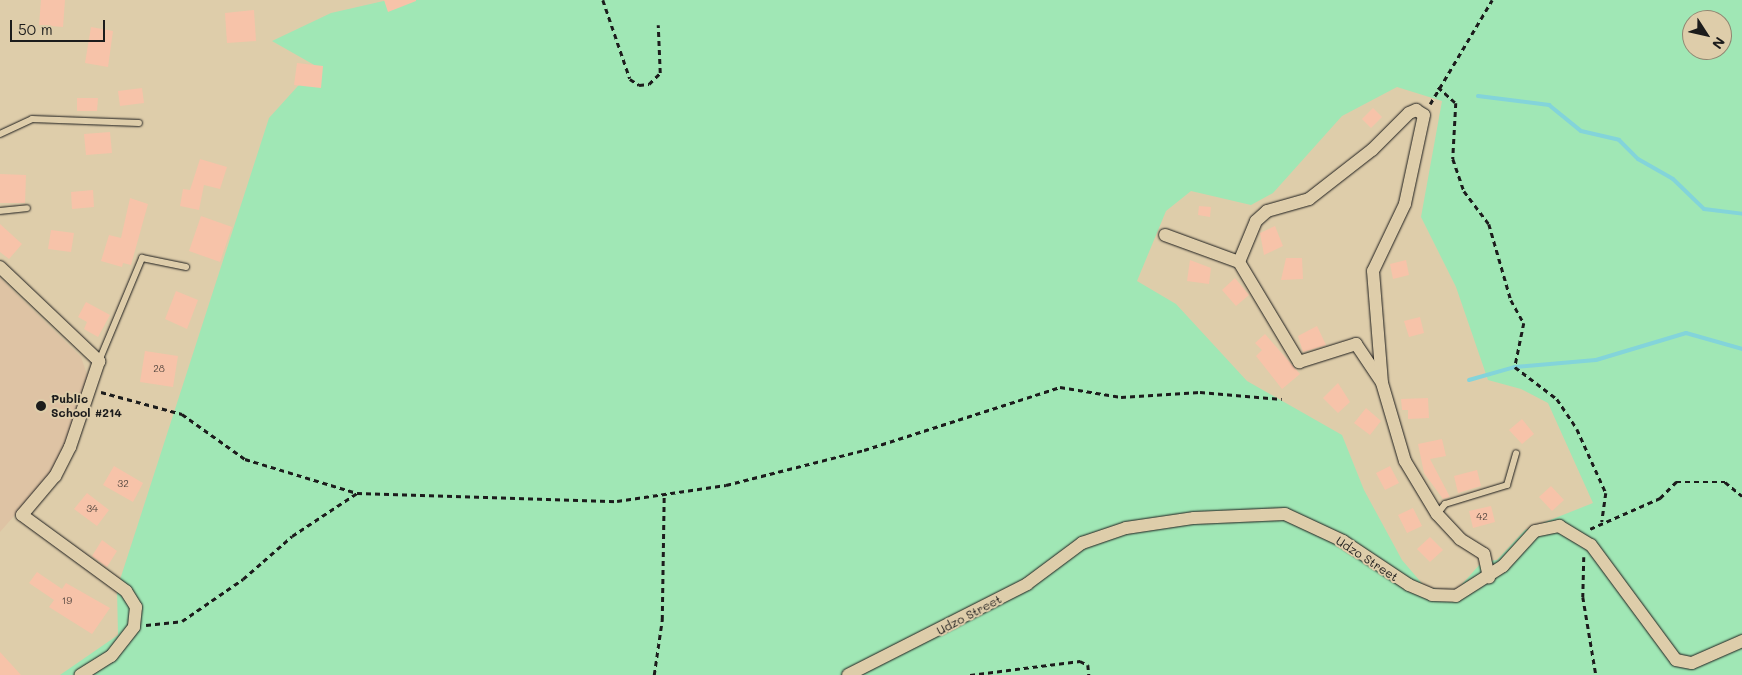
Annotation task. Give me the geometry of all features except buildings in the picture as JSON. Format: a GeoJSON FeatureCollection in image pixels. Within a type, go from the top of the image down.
{"type":"FeatureCollection","features":[{"type":"Feature","properties":{"kind":"street"},"geometry":{"type":"LineString","coordinates":[[1239,262],[1256,220],[1268,211],[1309,199],[1372,150],[1409,113],[1416,110],[1424,115],[1405,204],[1373,271],[1382,382],[1405,462],[1437,514],[1460,539],[1484,554],[1489,577]]}},
{"type":"Feature","properties":{"kind":"street"},"geometry":{"type":"LineString","coordinates":[[1165,235],[1239,262],[1299,362],[1356,344],[1382,382]]}},
{"type":"Feature","properties":{"kind":"street"},"geometry":{"type":"LineString","coordinates":[[0,267],[99,361],[92,389],[55,476],[22,515],[126,591],[136,607],[134,627],[111,656],[81,675]]}},
{"type":"Feature","properties":{"kind":"street","name":"Udzo Street"},"geometry":{"type":"LineString","coordinates":[[848,675],[1026,584],[1082,543],[1126,528],[1185,519],[1284,514],[1344,541],[1384,571],[1432,595],[1456,596],[1489,577],[1535,531],[1559,526],[1580,536],[1676,660],[1692,663],[1742,641]]}},
{"type":"Feature","properties":{"kind":"lane"},"geometry":{"type":"LineString","coordinates":[[0,134],[32,119],[139,123]]}},
{"type":"Feature","properties":{"kind":"lane"},"geometry":{"type":"LineString","coordinates":[[0,211],[27,208]]}},
{"type":"Feature","properties":{"kind":"lane"},"geometry":{"type":"LineString","coordinates":[[99,361],[142,258],[186,267]]}},
{"type":"Feature","properties":{"kind":"lane"},"geometry":{"type":"LineString","coordinates":[[1437,514],[1445,504],[1507,486],[1516,453]]}},
{"type":"Feature","properties":{"kind":"path"},"geometry":{"type":"LineString","coordinates":[[604,0],[630,79],[639,85],[650,84],[660,73],[658,25]]}},
{"type":"Feature","properties":{"kind":"path"},"geometry":{"type":"LineString","coordinates":[[1424,115],[1438,87],[1492,0]]}},
{"type":"Feature","properties":{"kind":"path"},"geometry":{"type":"LineString","coordinates":[[1438,87],[1456,103],[1453,159],[1464,191],[1489,224],[1511,300],[1524,323],[1515,367],[1557,399],[1577,429],[1606,494],[1602,522]]}},
{"type":"Feature","properties":{"kind":"path"},"geometry":{"type":"LineString","coordinates":[[92,389],[182,414],[245,459],[357,493],[617,502],[726,485],[864,450],[1060,387],[1121,397],[1200,392],[1282,399]]}},
{"type":"Feature","properties":{"kind":"path"},"geometry":{"type":"LineString","coordinates":[[1596,675],[1583,597],[1585,566],[1580,536],[1602,522],[1660,498],[1676,482],[1726,482],[1742,496]]}},
{"type":"Feature","properties":{"kind":"path"},"geometry":{"type":"LineString","coordinates":[[134,627],[182,621],[357,493]]}},
{"type":"Feature","properties":{"kind":"path"},"geometry":{"type":"LineString","coordinates":[[654,675],[662,620],[664,494]]}},
{"type":"Feature","properties":{"kind":"path"},"geometry":{"type":"LineString","coordinates":[[970,675],[1080,661],[1088,666],[1089,675]]}},
{"type":"Feature","properties":{"kind":"shaded area","name":"Public School #214"},"geometry":{"type":"Polygon","coordinates":[[[0,278],[81,357],[90,383],[56,468],[0,532],[0,278]]]}},
{"type":"Feature","properties":{"kind":"green space"},"geometry":{"type":"Polygon","coordinates":[[[388,0],[1742,0],[1742,675],[60,675],[118,635],[117,589],[269,118],[316,66],[272,41],[331,13],[388,0]],[[1397,87],[1342,116],[1273,193],[1251,205],[1191,191],[1166,211],[1137,281],[1176,304],[1247,381],[1342,435],[1364,490],[1402,560],[1425,587],[1455,592],[1482,562],[1497,560],[1525,530],[1593,503],[1548,403],[1521,389],[1488,380],[1456,287],[1421,217],[1442,101],[1397,87]]]}},
{"type":"Feature","properties":{"kind":"waterway"},"geometry":{"type":"LineString","coordinates":[[1478,96],[1549,105],[1581,131],[1619,140],[1638,159],[1673,179],[1704,209],[1742,214]]}},
{"type":"Feature","properties":{"kind":"waterway"},"geometry":{"type":"LineString","coordinates":[[1469,380],[1515,367],[1596,360],[1686,333],[1742,349]]}},
{"type":"Feature","properties":{"kind":"place","name":"Public School #214"},"geometry":{"type":"Point","coordinates":[41,406]}}]}
